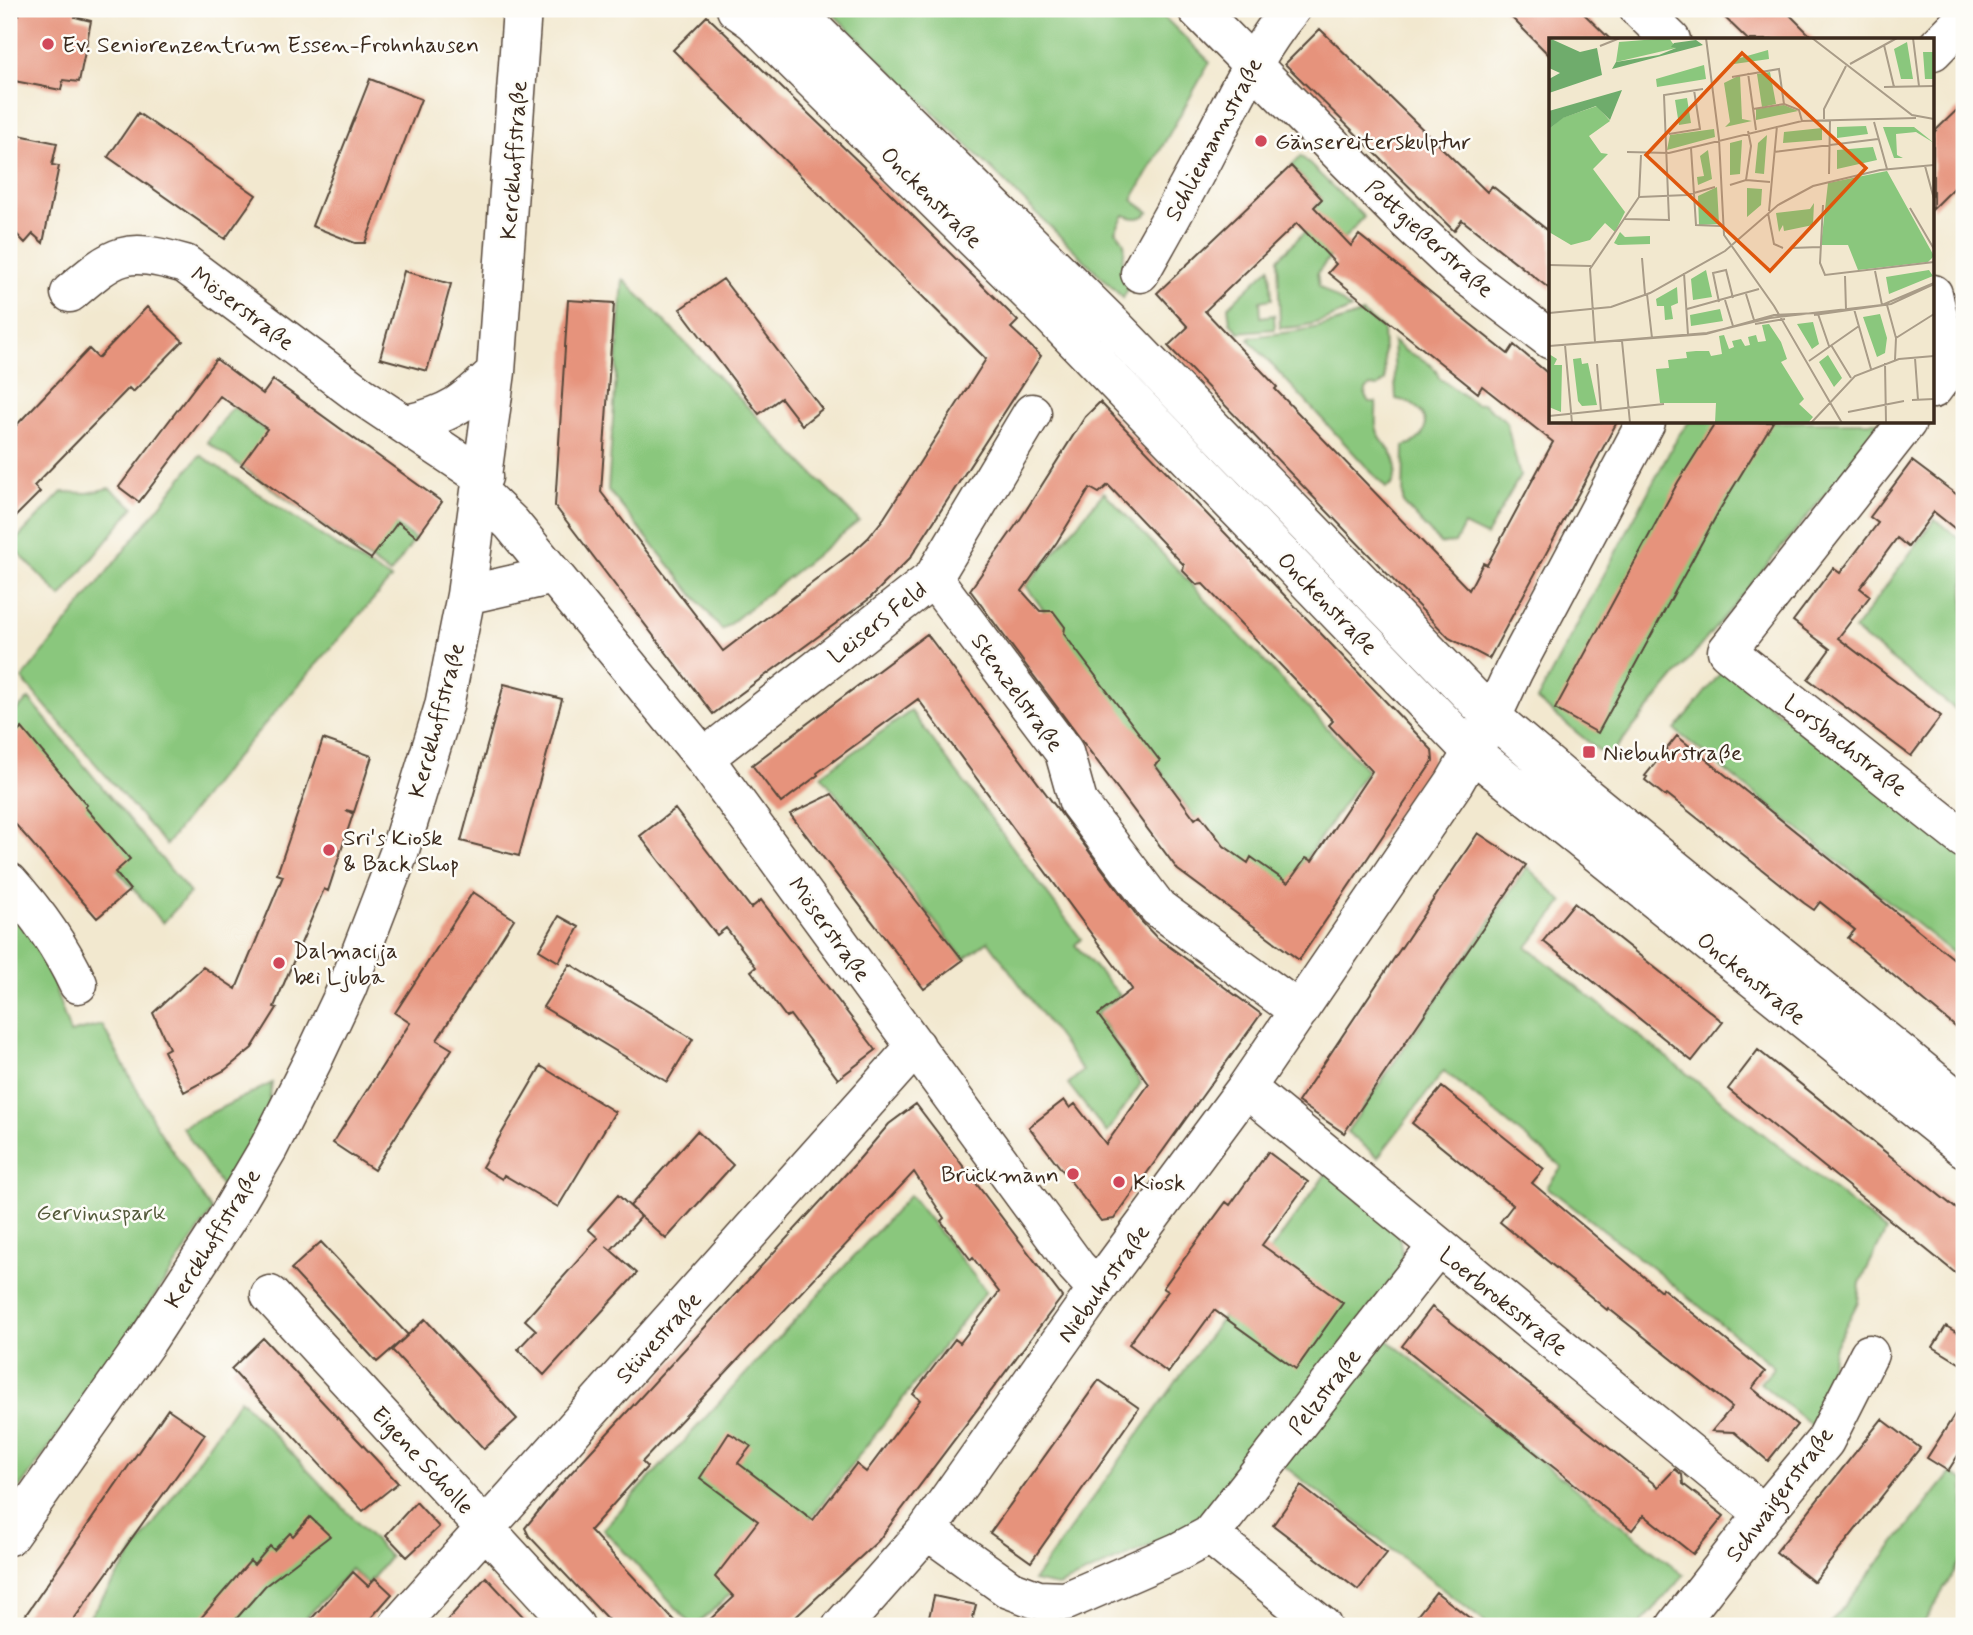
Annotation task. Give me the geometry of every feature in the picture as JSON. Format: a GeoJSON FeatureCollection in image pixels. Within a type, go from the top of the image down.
{"type":"FeatureCollection","features":[{"type":"Feature","properties":{"kind":"street","name":"Kerckhoffstraße"},"geometry":{"type":"LineString","coordinates":[[9,1536],[129,1368],[229,1215],[269,1147],[313,1060],[370,932],[399,853],[443,706],[466,595],[496,372],[522,9]]}},
{"type":"Feature","properties":{"kind":"street","name":"Onckenstraße"},"geometry":{"type":"LineString","coordinates":[[736,9],[753,21],[1035,299],[1472,752],[1964,1148]]}},
{"type":"Feature","properties":{"kind":"street","name":"Onckenstraße"},"geometry":{"type":"LineString","coordinates":[[793,9],[1103,315],[1492,717],[1964,1105]]}},
{"type":"Feature","properties":{"kind":"street","name":"Pottgießerstraße"},"geometry":{"type":"LineString","coordinates":[[1197,9],[1287,102],[1458,269],[1549,338]]}},
{"type":"Feature","properties":{"kind":"street","name":"Schliemannstraße"},"geometry":{"type":"LineString","coordinates":[[1140,272],[1207,152],[1252,63],[1270,33],[1291,9]]}},
{"type":"Feature","properties":{"kind":"street"},"geometry":{"type":"LineString","coordinates":[[1639,9],[1669,38]]}},
{"type":"Feature","properties":{"kind":"street"},"geometry":{"type":"LineString","coordinates":[[1934,50],[1964,19]]}},
{"type":"Feature","properties":{"kind":"street","name":"Möserstraße"},"geometry":{"type":"LineString","coordinates":[[70,293],[117,258],[144,254],[185,264],[349,387],[407,424],[482,485],[704,758],[1076,1266],[1097,1289]]}},
{"type":"Feature","properties":{"kind":"street"},"geometry":{"type":"LineString","coordinates":[[1934,298],[1950,373]]}},
{"type":"Feature","properties":{"kind":"street"},"geometry":{"type":"LineString","coordinates":[[407,424],[437,417],[465,402],[496,372]]}},
{"type":"Feature","properties":{"kind":"street","name":"Leisers Feld"},"geometry":{"type":"LineString","coordinates":[[704,758],[933,578],[1032,413]]}},
{"type":"Feature","properties":{"kind":"street","name":"Niebuhrstraße"},"geometry":{"type":"LineString","coordinates":[[842,1626],[927,1530],[1097,1289],[1300,1011],[1454,783],[1492,717],[1514,670],[1645,424]]}},
{"type":"Feature","properties":{"kind":"street","name":"Lorsbachstraße"},"geometry":{"type":"LineString","coordinates":[[1905,424],[1727,651],[1964,839]]}},
{"type":"Feature","properties":{"kind":"street"},"geometry":{"type":"LineString","coordinates":[[466,595],[554,575]]}},
{"type":"Feature","properties":{"kind":"street","name":"Stenzelstraße"},"geometry":{"type":"LineString","coordinates":[[933,578],[1064,752],[1078,802],[1158,908],[1300,1011]]}},
{"type":"Feature","properties":{"kind":"street"},"geometry":{"type":"LineString","coordinates":[[9,882],[42,921],[78,984]]}},
{"type":"Feature","properties":{"kind":"street","name":"Stüvestraße"},"geometry":{"type":"LineString","coordinates":[[398,1626],[916,1046]]}},
{"type":"Feature","properties":{"kind":"street","name":"Loerbroksstraße"},"geometry":{"type":"LineString","coordinates":[[1246,1087],[1764,1514]]}},
{"type":"Feature","properties":{"kind":"street","name":"Pelzstraße"},"geometry":{"type":"LineString","coordinates":[[1210,1535],[1437,1247]]}},
{"type":"Feature","properties":{"kind":"street","name":"Eigene Scholle"},"geometry":{"type":"LineString","coordinates":[[270,1295],[575,1626]]}},
{"type":"Feature","properties":{"kind":"street","name":"Schwaigerstraße"},"geometry":{"type":"LineString","coordinates":[[1676,1626],[1825,1441],[1868,1354]]}},
{"type":"Feature","properties":{"kind":"street"},"geometry":{"type":"LineString","coordinates":[[927,1530],[1009,1589],[1038,1600],[1066,1601],[1178,1552],[1210,1535],[1322,1626]]}},
{"type":"Feature","properties":{"kind":"green space"},"geometry":{"type":"Polygon","coordinates":[[[828,9],[1156,9],[1210,62],[1132,200],[1149,212],[1137,218],[1124,215],[1115,231],[1124,244],[1122,260],[1138,271],[1123,298],[828,9]]]}},
{"type":"Feature","properties":{"kind":"green space"},"geometry":{"type":"Polygon","coordinates":[[[1301,156],[1364,217],[1344,239],[1309,212],[1322,199],[1291,166],[1301,156]]]}},
{"type":"Feature","properties":{"kind":"green space"},"geometry":{"type":"Polygon","coordinates":[[[1310,226],[1330,257],[1317,273],[1319,286],[1351,309],[1317,323],[1280,328],[1278,259],[1310,226]]]}},
{"type":"Feature","properties":{"kind":"green space"},"geometry":{"type":"Polygon","coordinates":[[[1270,267],[1272,299],[1260,301],[1261,317],[1274,315],[1275,329],[1239,332],[1230,322],[1228,307],[1270,267]]]}},
{"type":"Feature","properties":{"kind":"green space"},"geometry":{"type":"Polygon","coordinates":[[[623,279],[859,521],[722,630],[608,490],[623,279]]]}},
{"type":"Feature","properties":{"kind":"green space"},"geometry":{"type":"Polygon","coordinates":[[[1362,313],[1383,329],[1385,380],[1378,387],[1370,386],[1365,396],[1369,402],[1376,402],[1378,434],[1391,452],[1396,465],[1392,485],[1386,488],[1249,340],[1251,337],[1321,326],[1362,313]]]}},
{"type":"Feature","properties":{"kind":"green space"},"geometry":{"type":"Polygon","coordinates":[[[1393,341],[1430,365],[1439,378],[1476,404],[1483,403],[1506,421],[1520,476],[1486,536],[1464,525],[1455,543],[1441,544],[1403,503],[1404,446],[1421,436],[1425,422],[1416,407],[1396,399],[1393,341]]]}},
{"type":"Feature","properties":{"kind":"green space"},"geometry":{"type":"Polygon","coordinates":[[[233,407],[415,539],[390,574],[207,442],[233,407]]]}},
{"type":"Feature","properties":{"kind":"green space"},"geometry":{"type":"Polygon","coordinates":[[[1687,424],[1883,424],[1608,758],[1537,700],[1678,436],[1687,424]]]}},
{"type":"Feature","properties":{"kind":"green space"},"geometry":{"type":"Polygon","coordinates":[[[200,455],[391,579],[217,779],[166,845],[22,679],[200,455]]]}},
{"type":"Feature","properties":{"kind":"green space"},"geometry":{"type":"Polygon","coordinates":[[[109,488],[134,507],[61,597],[11,545],[62,492],[88,493],[109,488]]]}},
{"type":"Feature","properties":{"kind":"green space"},"geometry":{"type":"Polygon","coordinates":[[[1104,492],[1367,770],[1283,892],[1210,839],[1026,586],[1104,492]]]}},
{"type":"Feature","properties":{"kind":"green space"},"geometry":{"type":"Polygon","coordinates":[[[1935,519],[1964,542],[1964,716],[1854,630],[1935,519]]]}},
{"type":"Feature","properties":{"kind":"green space"},"geometry":{"type":"Polygon","coordinates":[[[1723,670],[1964,853],[1964,962],[1675,730],[1723,670]]]}},
{"type":"Feature","properties":{"kind":"green space"},"geometry":{"type":"Polygon","coordinates":[[[29,699],[190,893],[163,923],[9,745],[9,717],[29,699]]]}},
{"type":"Feature","properties":{"kind":"green space"},"geometry":{"type":"Polygon","coordinates":[[[911,711],[1081,939],[1075,945],[1120,995],[1097,1013],[1141,1083],[1107,1133],[1068,1084],[1083,1071],[988,941],[964,959],[821,775],[911,711]]]}},
{"type":"Feature","properties":{"kind":"green space"},"geometry":{"type":"Polygon","coordinates":[[[1527,867],[1563,902],[1527,947],[1886,1231],[1860,1283],[1858,1302],[1835,1346],[1820,1410],[1812,1426],[1760,1383],[1774,1367],[1547,1187],[1562,1167],[1444,1071],[1378,1157],[1347,1132],[1527,867]]]}},
{"type":"Feature","properties":{"kind":"green space","name":"Gervinuspark"},"geometry":{"type":"Polygon","coordinates":[[[9,901],[54,966],[56,991],[70,1033],[102,1025],[158,1129],[212,1211],[113,1358],[9,1503],[9,901]]]}},
{"type":"Feature","properties":{"kind":"green space"},"geometry":{"type":"Polygon","coordinates":[[[272,1083],[266,1122],[224,1190],[182,1127],[272,1083]]]}},
{"type":"Feature","properties":{"kind":"green space"},"geometry":{"type":"Polygon","coordinates":[[[1327,1172],[1399,1235],[1404,1264],[1200,1524],[1058,1586],[1033,1581],[1327,1172]]]}},
{"type":"Feature","properties":{"kind":"green space"},"geometry":{"type":"Polygon","coordinates":[[[910,1195],[986,1291],[809,1520],[693,1626],[603,1529],[910,1195]]]}},
{"type":"Feature","properties":{"kind":"green space"},"geometry":{"type":"Polygon","coordinates":[[[1379,1333],[1684,1575],[1639,1626],[1490,1626],[1279,1462],[1379,1333]]]}},
{"type":"Feature","properties":{"kind":"green space"},"geometry":{"type":"Polygon","coordinates":[[[240,1399],[390,1557],[368,1584],[351,1569],[299,1626],[83,1626],[240,1399]]]}},
{"type":"Feature","properties":{"kind":"green space"},"geometry":{"type":"Polygon","coordinates":[[[1951,1473],[1964,1481],[1964,1555],[1922,1626],[1828,1626],[1951,1473]]]}},
{"type":"Feature","properties":{"kind":"building","name":"Ev. Seniorenzentrum Essen-Frohnhausen"},"geometry":{"type":"Polygon","coordinates":[[[20,9],[77,9],[75,17],[91,21],[79,82],[63,80],[61,90],[9,80],[9,14],[19,15],[20,9]]]}},
{"type":"Feature","properties":{"kind":"building"},"geometry":{"type":"Polygon","coordinates":[[[1503,9],[1579,9],[1609,38],[1549,38],[1549,55],[1503,9]]]}},
{"type":"Feature","properties":{"kind":"building"},"geometry":{"type":"Polygon","coordinates":[[[1716,9],[1784,9],[1813,38],[1746,38],[1716,9]]]}},
{"type":"Feature","properties":{"kind":"building"},"geometry":{"type":"Polygon","coordinates":[[[707,16],[864,167],[1018,321],[1011,328],[1041,356],[910,558],[869,599],[713,714],[555,506],[568,300],[614,303],[601,492],[723,651],[868,538],[884,518],[986,359],[673,50],[707,16]]]}},
{"type":"Feature","properties":{"kind":"building"},"geometry":{"type":"Polygon","coordinates":[[[1320,29],[1487,192],[1492,186],[1549,231],[1549,288],[1462,220],[1454,231],[1285,64],[1320,29]]]}},
{"type":"Feature","properties":{"kind":"building"},"geometry":{"type":"Polygon","coordinates":[[[370,79],[421,99],[365,243],[355,243],[312,226],[370,79]]]}},
{"type":"Feature","properties":{"kind":"building"},"geometry":{"type":"Polygon","coordinates":[[[1964,103],[1964,178],[1934,208],[1934,132],[1964,103]]]}},
{"type":"Feature","properties":{"kind":"building"},"geometry":{"type":"Polygon","coordinates":[[[138,113],[256,195],[225,239],[108,157],[138,113]]]}},
{"type":"Feature","properties":{"kind":"building"},"geometry":{"type":"Polygon","coordinates":[[[19,135],[57,143],[52,165],[59,166],[43,243],[33,234],[25,243],[9,226],[9,159],[16,152],[19,135]]]}},
{"type":"Feature","properties":{"kind":"building"},"geometry":{"type":"Polygon","coordinates":[[[1291,166],[1322,199],[1314,207],[1351,246],[1359,235],[1508,354],[1514,345],[1549,374],[1549,424],[1616,424],[1489,659],[1449,638],[1168,346],[1188,327],[1157,293],[1291,166]],[[1297,223],[1205,311],[1277,387],[1275,389],[1469,590],[1483,563],[1487,565],[1553,442],[1482,386],[1478,393],[1328,273],[1336,264],[1297,223]]]}},
{"type":"Feature","properties":{"kind":"building"},"geometry":{"type":"Polygon","coordinates":[[[404,271],[451,284],[427,371],[380,358],[404,271]]]}},
{"type":"Feature","properties":{"kind":"building"},"geometry":{"type":"Polygon","coordinates":[[[723,279],[822,409],[802,425],[781,398],[759,414],[680,309],[723,279]]]}},
{"type":"Feature","properties":{"kind":"building"},"geometry":{"type":"Polygon","coordinates":[[[147,307],[183,341],[133,392],[129,388],[34,486],[40,492],[9,523],[9,433],[89,349],[98,358],[147,307]]]}},
{"type":"Feature","properties":{"kind":"building"},"geometry":{"type":"Polygon","coordinates":[[[216,359],[263,394],[273,380],[442,502],[417,537],[398,522],[371,559],[359,551],[241,465],[267,429],[220,396],[139,502],[119,487],[216,359]]]}},
{"type":"Feature","properties":{"kind":"building"},"geometry":{"type":"Polygon","coordinates":[[[1100,402],[1432,750],[1433,761],[1299,960],[1178,870],[970,590],[1021,518],[1085,417],[1100,402]],[[1108,485],[1099,493],[1090,488],[1057,542],[1022,591],[1040,611],[1053,611],[1065,627],[1064,634],[1160,761],[1155,765],[1195,819],[1200,815],[1224,846],[1248,863],[1251,857],[1288,883],[1306,858],[1312,861],[1372,771],[1329,725],[1333,721],[1203,584],[1197,585],[1183,571],[1184,565],[1108,485]]]}},
{"type":"Feature","properties":{"kind":"building"},"geometry":{"type":"Polygon","coordinates":[[[1715,424],[1772,424],[1720,509],[1598,733],[1555,709],[1678,482],[1715,424]]]}},
{"type":"Feature","properties":{"kind":"building"},"geometry":{"type":"Polygon","coordinates":[[[1912,461],[1964,500],[1964,536],[1934,512],[1908,547],[1897,538],[1860,588],[1870,596],[1838,638],[1941,716],[1911,756],[1808,679],[1830,649],[1793,621],[1833,568],[1840,573],[1878,523],[1870,517],[1912,461]]]}},
{"type":"Feature","properties":{"kind":"building"},"geometry":{"type":"Polygon","coordinates":[[[927,634],[1141,921],[1155,936],[1261,1014],[1114,1219],[1101,1221],[1029,1127],[1064,1100],[1070,1108],[1075,1104],[1106,1144],[1149,1084],[1098,1015],[1132,989],[918,699],[817,773],[818,775],[781,803],[752,765],[927,634]]]}},
{"type":"Feature","properties":{"kind":"building"},"geometry":{"type":"Polygon","coordinates":[[[504,684],[562,699],[519,856],[461,841],[504,684]]]}},
{"type":"Feature","properties":{"kind":"building"},"geometry":{"type":"Polygon","coordinates":[[[22,728],[130,859],[115,872],[130,890],[97,918],[9,817],[9,740],[22,728]]]}},
{"type":"Feature","properties":{"kind":"building"},"geometry":{"type":"Polygon","coordinates":[[[1677,736],[1964,967],[1964,1034],[1848,938],[1855,930],[1820,902],[1814,910],[1667,794],[1665,796],[1645,780],[1645,776],[1677,736]]]}},
{"type":"Feature","properties":{"kind":"building"},"geometry":{"type":"Polygon","coordinates":[[[323,739],[372,756],[354,812],[346,810],[353,814],[328,891],[324,889],[274,1007],[277,1008],[252,1048],[225,1070],[184,1092],[164,1051],[169,1048],[153,1013],[203,967],[236,989],[283,876],[277,874],[323,739]]]}},
{"type":"Feature","properties":{"kind":"building"},"geometry":{"type":"Polygon","coordinates":[[[832,794],[963,960],[924,989],[790,814],[832,794]]]}},
{"type":"Feature","properties":{"kind":"building"},"geometry":{"type":"Polygon","coordinates":[[[675,809],[751,908],[761,900],[876,1050],[838,1079],[790,1015],[786,1017],[751,971],[756,967],[726,928],[717,935],[640,836],[675,809]]]}},
{"type":"Feature","properties":{"kind":"building"},"geometry":{"type":"Polygon","coordinates":[[[1478,833],[1526,865],[1344,1133],[1298,1102],[1478,833]]]}},
{"type":"Feature","properties":{"kind":"building"},"geometry":{"type":"Polygon","coordinates":[[[473,892],[514,919],[437,1040],[452,1049],[374,1170],[333,1143],[410,1023],[395,1013],[473,892]]]}},
{"type":"Feature","properties":{"kind":"building"},"geometry":{"type":"Polygon","coordinates":[[[1574,903],[1723,1022],[1692,1061],[1543,941],[1574,903]]]}},
{"type":"Feature","properties":{"kind":"building"},"geometry":{"type":"Polygon","coordinates":[[[559,916],[579,927],[559,962],[539,950],[559,916]]]}},
{"type":"Feature","properties":{"kind":"building"},"geometry":{"type":"Polygon","coordinates":[[[570,964],[693,1039],[667,1082],[543,1007],[570,964]]]}},
{"type":"Feature","properties":{"kind":"building"},"geometry":{"type":"Polygon","coordinates":[[[1758,1050],[1964,1215],[1964,1280],[1728,1089],[1758,1050]]]}},
{"type":"Feature","properties":{"kind":"building"},"geometry":{"type":"Polygon","coordinates":[[[541,1066],[615,1112],[558,1207],[504,1175],[502,1179],[482,1167],[541,1066]]]}},
{"type":"Feature","properties":{"kind":"building"},"geometry":{"type":"Polygon","coordinates":[[[1442,1087],[1544,1169],[1532,1183],[1661,1291],[1662,1288],[1765,1372],[1752,1388],[1797,1425],[1768,1461],[1734,1432],[1712,1431],[1732,1407],[1500,1222],[1513,1205],[1412,1123],[1442,1087]]]}},
{"type":"Feature","properties":{"kind":"building"},"geometry":{"type":"Polygon","coordinates":[[[916,1104],[1062,1297],[878,1541],[786,1626],[703,1626],[734,1597],[715,1577],[758,1521],[700,1478],[729,1433],[751,1446],[738,1463],[813,1520],[856,1464],[866,1472],[920,1400],[913,1394],[955,1339],[960,1343],[999,1292],[941,1221],[944,1218],[914,1172],[642,1462],[647,1467],[590,1530],[679,1626],[614,1626],[529,1536],[525,1528],[559,1486],[889,1124],[916,1104]]]}},
{"type":"Feature","properties":{"kind":"building"},"geometry":{"type":"Polygon","coordinates":[[[697,1131],[733,1165],[666,1239],[630,1206],[697,1131]]]}},
{"type":"Feature","properties":{"kind":"building"},"geometry":{"type":"Polygon","coordinates":[[[1268,1152],[1308,1182],[1262,1245],[1343,1303],[1296,1369],[1214,1310],[1168,1373],[1129,1344],[1168,1291],[1163,1288],[1226,1202],[1230,1205],[1268,1152]]]}},
{"type":"Feature","properties":{"kind":"building"},"geometry":{"type":"Polygon","coordinates":[[[618,1195],[641,1217],[611,1250],[606,1246],[637,1273],[544,1375],[518,1349],[536,1330],[525,1320],[598,1238],[588,1229],[618,1195]]]}},
{"type":"Feature","properties":{"kind":"building"},"geometry":{"type":"Polygon","coordinates":[[[321,1242],[408,1335],[377,1362],[291,1269],[321,1242]]]}},
{"type":"Feature","properties":{"kind":"building"},"geometry":{"type":"Polygon","coordinates":[[[1432,1307],[1658,1487],[1675,1469],[1682,1475],[1683,1484],[1724,1516],[1693,1554],[1644,1515],[1632,1530],[1402,1346],[1432,1307]]]}},
{"type":"Feature","properties":{"kind":"building"},"geometry":{"type":"Polygon","coordinates":[[[425,1319],[517,1419],[484,1449],[392,1350],[425,1319]]]}},
{"type":"Feature","properties":{"kind":"building"},"geometry":{"type":"Polygon","coordinates":[[[1946,1326],[1964,1337],[1964,1366],[1933,1347],[1946,1326]]]}},
{"type":"Feature","properties":{"kind":"building"},"geometry":{"type":"Polygon","coordinates":[[[263,1338],[398,1483],[363,1511],[231,1369],[263,1338]]]}},
{"type":"Feature","properties":{"kind":"building"},"geometry":{"type":"Polygon","coordinates":[[[1099,1380],[1139,1408],[1031,1562],[990,1533],[1099,1380]]]}},
{"type":"Feature","properties":{"kind":"building"},"geometry":{"type":"Polygon","coordinates":[[[1964,1400],[1964,1446],[1948,1471],[1927,1458],[1964,1400]]]}},
{"type":"Feature","properties":{"kind":"building"},"geometry":{"type":"Polygon","coordinates":[[[168,1409],[205,1434],[187,1461],[69,1626],[18,1626],[168,1409]]]}},
{"type":"Feature","properties":{"kind":"building"},"geometry":{"type":"Polygon","coordinates":[[[1882,1419],[1920,1448],[1814,1582],[1776,1552],[1882,1419]]]}},
{"type":"Feature","properties":{"kind":"building"},"geometry":{"type":"Polygon","coordinates":[[[1301,1486],[1387,1553],[1358,1590],[1273,1525],[1301,1486]]]}},
{"type":"Feature","properties":{"kind":"building"},"geometry":{"type":"Polygon","coordinates":[[[416,1502],[439,1527],[407,1557],[386,1535],[416,1502]]]}},
{"type":"Feature","properties":{"kind":"building"},"geometry":{"type":"Polygon","coordinates":[[[310,1517],[330,1536],[265,1586],[230,1626],[194,1626],[250,1561],[254,1565],[270,1546],[274,1550],[290,1533],[293,1536],[310,1517]]]}},
{"type":"Feature","properties":{"kind":"building"},"geometry":{"type":"Polygon","coordinates":[[[353,1572],[368,1586],[375,1578],[392,1594],[364,1626],[305,1626],[353,1572]]]}},
{"type":"Feature","properties":{"kind":"building"},"geometry":{"type":"Polygon","coordinates":[[[486,1577],[532,1626],[442,1626],[486,1577]]]}},
{"type":"Feature","properties":{"kind":"building"},"geometry":{"type":"Polygon","coordinates":[[[1436,1592],[1480,1626],[1409,1626],[1436,1592]]]}},
{"type":"Feature","properties":{"kind":"building"},"geometry":{"type":"Polygon","coordinates":[[[934,1596],[976,1605],[971,1626],[927,1626],[934,1596]]]}},
{"type":"Feature","properties":{"kind":"place","name":"Ev. Seniorenzentrum Essen-Frohnhausen"},"geometry":{"type":"Point","coordinates":[48,44]}},
{"type":"Feature","properties":{"kind":"place","name":"Gänsereiterskulptur"},"geometry":{"type":"Point","coordinates":[1261,141]}},
{"type":"Feature","properties":{"kind":"place","name":"Niebuhrstraße"},"geometry":{"type":"Point","coordinates":[1589,752]}},
{"type":"Feature","properties":{"kind":"place","name":"Sri's Kiosk & Back Shop"},"geometry":{"type":"Point","coordinates":[329,850]}},
{"type":"Feature","properties":{"kind":"place","name":"Dalmacija bei Ljuba"},"geometry":{"type":"Point","coordinates":[279,963]}},
{"type":"Feature","properties":{"kind":"place","name":"Brückmann"},"geometry":{"type":"Point","coordinates":[1073,1174]}},
{"type":"Feature","properties":{"kind":"place","name":"Kiosk"},"geometry":{"type":"Point","coordinates":[1119,1182]}}]}
